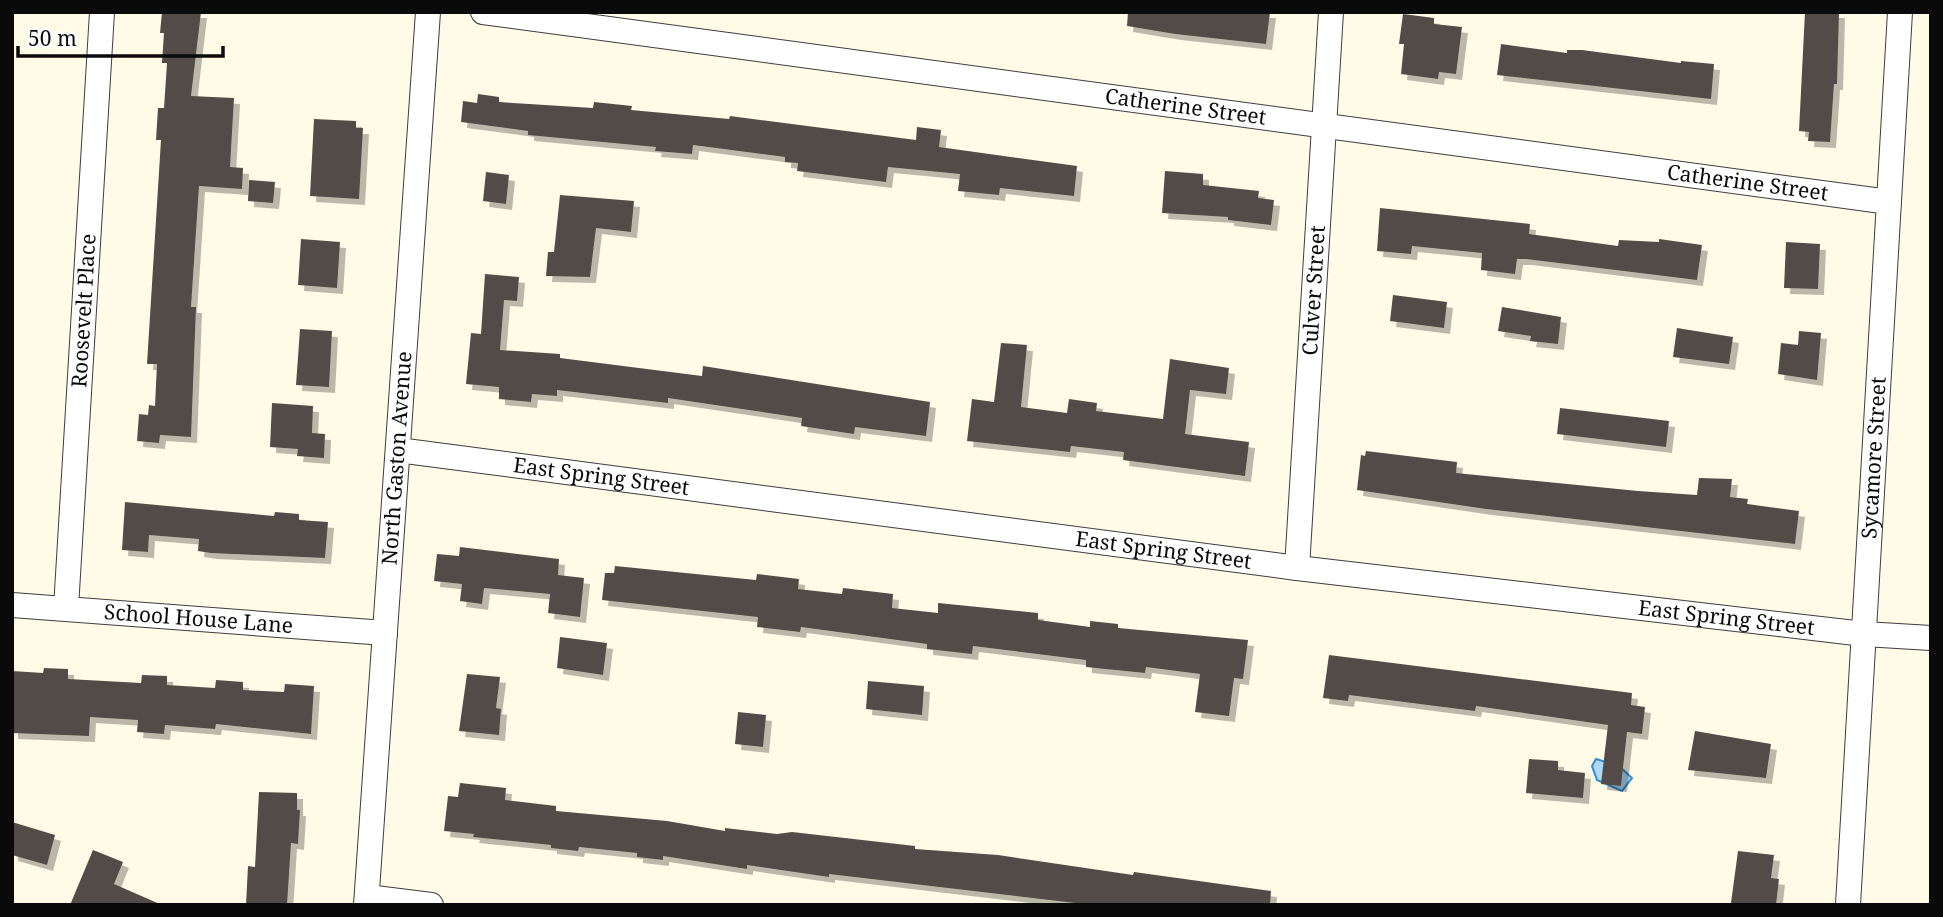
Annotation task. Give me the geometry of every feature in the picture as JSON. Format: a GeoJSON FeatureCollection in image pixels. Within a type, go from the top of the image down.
{"type":"FeatureCollection","features":[{"type":"Feature","properties":{"kind":"street","name":"Roosevelt Place"},"geometry":{"type":"LineString","coordinates":[[66,608],[102,12]]}},
{"type":"Feature","properties":{"kind":"street","name":"North Gaston Avenue"},"geometry":{"type":"LineString","coordinates":[[367,901],[428,12]]}},
{"type":"Feature","properties":{"kind":"street","name":"Catherine Street"},"geometry":{"type":"LineString","coordinates":[[483,12],[800,57],[1324,124],[1889,202]]}},
{"type":"Feature","properties":{"kind":"street","name":"Culver Street"},"geometry":{"type":"LineString","coordinates":[[1297,568],[1331,12]]}},
{"type":"Feature","properties":{"kind":"street","name":"Sycamore Street"},"geometry":{"type":"LineString","coordinates":[[1849,905],[1899,12]]}},
{"type":"Feature","properties":{"kind":"street","name":"East Spring Street"},"geometry":{"type":"LineString","coordinates":[[398,450],[1297,568],[1864,634],[1931,638]]}},
{"type":"Feature","properties":{"kind":"street","name":"School House Lane"},"geometry":{"type":"LineString","coordinates":[[12,605],[385,633]]}},
{"type":"Feature","properties":{"kind":"street"},"geometry":{"type":"LineString","coordinates":[[367,901],[431,905]]}},
{"type":"Feature","properties":{"kind":"water"},"geometry":{"type":"Polygon","coordinates":[[[1596,759],[1619,766],[1632,778],[1622,791],[1597,780],[1592,766],[1596,759]]]}},
{"type":"Feature","properties":{"kind":"building"},"geometry":{"type":"Polygon","coordinates":[[[162,12],[201,12],[191,96],[234,98],[230,167],[243,168],[242,189],[199,186],[191,307],[196,307],[191,437],[160,435],[159,443],[137,441],[139,414],[148,415],[149,405],[155,406],[157,364],[147,364],[161,140],[156,140],[158,108],[164,108],[167,63],[162,63],[162,12]]]}},
{"type":"Feature","properties":{"kind":"building"},"geometry":{"type":"Polygon","coordinates":[[[1128,12],[1270,12],[1266,44],[1127,26],[1128,12]]]}},
{"type":"Feature","properties":{"kind":"building"},"geometry":{"type":"Polygon","coordinates":[[[1805,12],[1839,12],[1837,84],[1834,84],[1830,142],[1808,141],[1809,132],[1799,131],[1805,12]]]}},
{"type":"Feature","properties":{"kind":"building"},"geometry":{"type":"Polygon","coordinates":[[[1403,14],[1434,18],[1434,24],[1462,27],[1456,74],[1439,72],[1438,79],[1401,74],[1404,44],[1399,44],[1403,14]]]}},
{"type":"Feature","properties":{"kind":"building"},"geometry":{"type":"Polygon","coordinates":[[[1501,44],[1567,53],[1567,50],[1582,50],[1681,63],[1714,64],[1711,99],[1497,75],[1501,44]]]}},
{"type":"Feature","properties":{"kind":"building"},"geometry":{"type":"Polygon","coordinates":[[[478,94],[499,97],[499,102],[593,108],[594,102],[632,106],[631,110],[729,119],[730,116],[916,140],[917,127],[941,130],[939,147],[1077,166],[1074,196],[1000,188],[999,195],[958,191],[960,174],[888,167],[886,182],[797,171],[798,163],[785,162],[785,157],[693,145],[692,154],[655,151],[656,147],[528,135],[528,131],[461,122],[463,101],[477,103],[478,94]]]}},
{"type":"Feature","properties":{"kind":"building"},"geometry":{"type":"Polygon","coordinates":[[[314,119],[356,121],[356,128],[363,128],[359,199],[310,196],[314,119]]]}},
{"type":"Feature","properties":{"kind":"building"},"geometry":{"type":"Polygon","coordinates":[[[1165,171],[1203,174],[1203,185],[1259,191],[1258,198],[1274,200],[1271,225],[1228,220],[1228,217],[1162,213],[1165,171]]]}},
{"type":"Feature","properties":{"kind":"building"},"geometry":{"type":"Polygon","coordinates":[[[486,172],[509,175],[506,204],[483,201],[486,172]]]}},
{"type":"Feature","properties":{"kind":"building"},"geometry":{"type":"Polygon","coordinates":[[[249,180],[275,182],[273,203],[248,201],[249,180]]]}},
{"type":"Feature","properties":{"kind":"building"},"geometry":{"type":"Polygon","coordinates":[[[560,195],[634,201],[631,232],[596,228],[590,277],[546,276],[548,252],[554,252],[560,195]]]}},
{"type":"Feature","properties":{"kind":"building"},"geometry":{"type":"Polygon","coordinates":[[[1380,208],[1530,224],[1529,234],[1618,246],[1619,240],[1659,242],[1659,239],[1702,245],[1697,280],[1526,259],[1517,259],[1515,274],[1481,270],[1482,253],[1412,246],[1411,254],[1377,251],[1380,208]]]}},
{"type":"Feature","properties":{"kind":"building"},"geometry":{"type":"Polygon","coordinates":[[[301,239],[340,242],[337,288],[298,285],[301,239]]]}},
{"type":"Feature","properties":{"kind":"building"},"geometry":{"type":"Polygon","coordinates":[[[1786,242],[1820,244],[1818,289],[1784,288],[1786,242]]]}},
{"type":"Feature","properties":{"kind":"building"},"geometry":{"type":"Polygon","coordinates":[[[485,274],[519,277],[517,301],[504,300],[500,350],[560,354],[560,358],[702,376],[703,366],[930,402],[926,436],[855,427],[854,434],[801,426],[802,418],[668,398],[668,403],[557,390],[557,396],[532,394],[531,402],[499,399],[499,387],[466,384],[471,333],[481,334],[485,274]]]}},
{"type":"Feature","properties":{"kind":"building"},"geometry":{"type":"Polygon","coordinates":[[[1393,295],[1447,302],[1444,328],[1390,321],[1393,295]]]}},
{"type":"Feature","properties":{"kind":"building"},"geometry":{"type":"Polygon","coordinates":[[[1502,307],[1561,317],[1558,344],[1530,341],[1531,336],[1498,331],[1502,307]]]}},
{"type":"Feature","properties":{"kind":"building"},"geometry":{"type":"Polygon","coordinates":[[[1677,328],[1733,337],[1729,364],[1673,357],[1677,328]]]}},
{"type":"Feature","properties":{"kind":"building"},"geometry":{"type":"Polygon","coordinates":[[[300,329],[332,331],[329,387],[296,385],[300,329]]]}},
{"type":"Feature","properties":{"kind":"building"},"geometry":{"type":"Polygon","coordinates":[[[1799,331],[1821,333],[1817,380],[1778,374],[1781,343],[1798,345],[1799,331]]]}},
{"type":"Feature","properties":{"kind":"building"},"geometry":{"type":"Polygon","coordinates":[[[1001,343],[1027,345],[1021,407],[1067,413],[1069,399],[1097,403],[1096,411],[1163,419],[1170,359],[1229,368],[1226,394],[1190,390],[1185,434],[1249,442],[1245,476],[1123,460],[1124,452],[1071,446],[1070,452],[967,441],[972,399],[994,402],[1001,343]]]}},
{"type":"Feature","properties":{"kind":"building"},"geometry":{"type":"Polygon","coordinates":[[[272,403],[313,406],[312,433],[325,434],[324,458],[297,456],[298,449],[270,447],[272,403]]]}},
{"type":"Feature","properties":{"kind":"building"},"geometry":{"type":"Polygon","coordinates":[[[1560,408],[1669,421],[1666,447],[1557,434],[1560,408]]]}},
{"type":"Feature","properties":{"kind":"building"},"geometry":{"type":"Polygon","coordinates":[[[1366,451],[1457,462],[1456,473],[1638,491],[1697,495],[1699,478],[1732,479],[1730,497],[1748,499],[1747,504],[1799,511],[1795,544],[1486,509],[1357,490],[1361,455],[1365,456],[1366,451]]]}},
{"type":"Feature","properties":{"kind":"building"},"geometry":{"type":"Polygon","coordinates":[[[125,502],[274,516],[275,512],[299,514],[299,520],[328,522],[325,558],[211,553],[198,551],[199,539],[149,535],[148,552],[122,550],[125,502]]]}},
{"type":"Feature","properties":{"kind":"building"},"geometry":{"type":"Polygon","coordinates":[[[460,547],[559,559],[558,575],[584,578],[580,617],[548,613],[550,594],[484,588],[482,604],[460,601],[462,584],[434,581],[437,554],[459,556],[460,547]]]}},
{"type":"Feature","properties":{"kind":"building"},"geometry":{"type":"Polygon","coordinates":[[[615,566],[756,580],[757,574],[799,579],[798,589],[842,594],[843,588],[893,594],[892,608],[938,613],[938,603],[1038,613],[1038,620],[1090,627],[1090,621],[1118,624],[1118,628],[1248,640],[1243,679],[1234,678],[1229,716],[1195,712],[1200,674],[1146,667],[1145,673],[1086,667],[1086,660],[973,646],[972,654],[927,649],[927,644],[801,627],[800,632],[757,627],[758,617],[602,600],[605,573],[614,573],[615,566]]]}},
{"type":"Feature","properties":{"kind":"building"},"geometry":{"type":"Polygon","coordinates":[[[560,637],[607,643],[603,675],[557,668],[560,637]]]}},
{"type":"Feature","properties":{"kind":"building"},"geometry":{"type":"Polygon","coordinates":[[[1329,655],[1632,693],[1631,705],[1645,707],[1642,734],[1627,732],[1621,786],[1601,784],[1608,725],[1476,706],[1475,711],[1349,695],[1348,701],[1323,698],[1329,655]]]}},
{"type":"Feature","properties":{"kind":"building"},"geometry":{"type":"Polygon","coordinates":[[[44,668],[68,669],[68,679],[141,683],[142,675],[167,676],[167,685],[215,688],[216,680],[243,682],[243,690],[284,692],[285,684],[314,686],[311,734],[216,724],[215,729],[165,725],[164,734],[137,732],[138,720],[90,717],[89,736],[12,733],[12,671],[43,673],[44,668]]]}},
{"type":"Feature","properties":{"kind":"building"},"geometry":{"type":"Polygon","coordinates":[[[467,674],[500,677],[496,708],[501,709],[499,735],[459,731],[467,674]]]}},
{"type":"Feature","properties":{"kind":"building"},"geometry":{"type":"Polygon","coordinates":[[[868,681],[924,686],[922,715],[866,709],[868,681]]]}},
{"type":"Feature","properties":{"kind":"building"},"geometry":{"type":"Polygon","coordinates":[[[738,712],[766,715],[763,747],[735,744],[738,712]]]}},
{"type":"Feature","properties":{"kind":"building"},"geometry":{"type":"Polygon","coordinates":[[[1695,731],[1771,744],[1766,778],[1688,770],[1695,731]]]}},
{"type":"Feature","properties":{"kind":"building"},"geometry":{"type":"Polygon","coordinates":[[[1529,759],[1558,761],[1558,770],[1585,773],[1583,798],[1526,793],[1529,759]]]}},
{"type":"Feature","properties":{"kind":"building"},"geometry":{"type":"Polygon","coordinates":[[[460,783],[506,788],[505,800],[556,806],[556,811],[667,821],[725,831],[725,828],[777,834],[792,832],[915,846],[915,849],[998,855],[1133,875],[1134,872],[1271,891],[1270,905],[1092,905],[829,874],[829,877],[747,865],[747,869],[663,856],[663,860],[637,857],[637,853],[579,847],[578,851],[551,848],[551,845],[473,837],[474,834],[444,831],[448,796],[458,797],[460,783]]]}},
{"type":"Feature","properties":{"kind":"building"},"geometry":{"type":"Polygon","coordinates":[[[259,792],[297,793],[297,810],[300,810],[298,844],[291,843],[287,905],[246,905],[248,866],[255,867],[259,792]]]}},
{"type":"Feature","properties":{"kind":"building"},"geometry":{"type":"Polygon","coordinates":[[[12,822],[55,835],[47,865],[12,855],[12,822]]]}},
{"type":"Feature","properties":{"kind":"building"},"geometry":{"type":"Polygon","coordinates":[[[93,850],[123,862],[114,884],[162,905],[70,905],[93,850]]]}},
{"type":"Feature","properties":{"kind":"building"},"geometry":{"type":"Polygon","coordinates":[[[1738,851],[1774,855],[1771,878],[1779,879],[1776,905],[1731,903],[1738,851]]]}}]}
